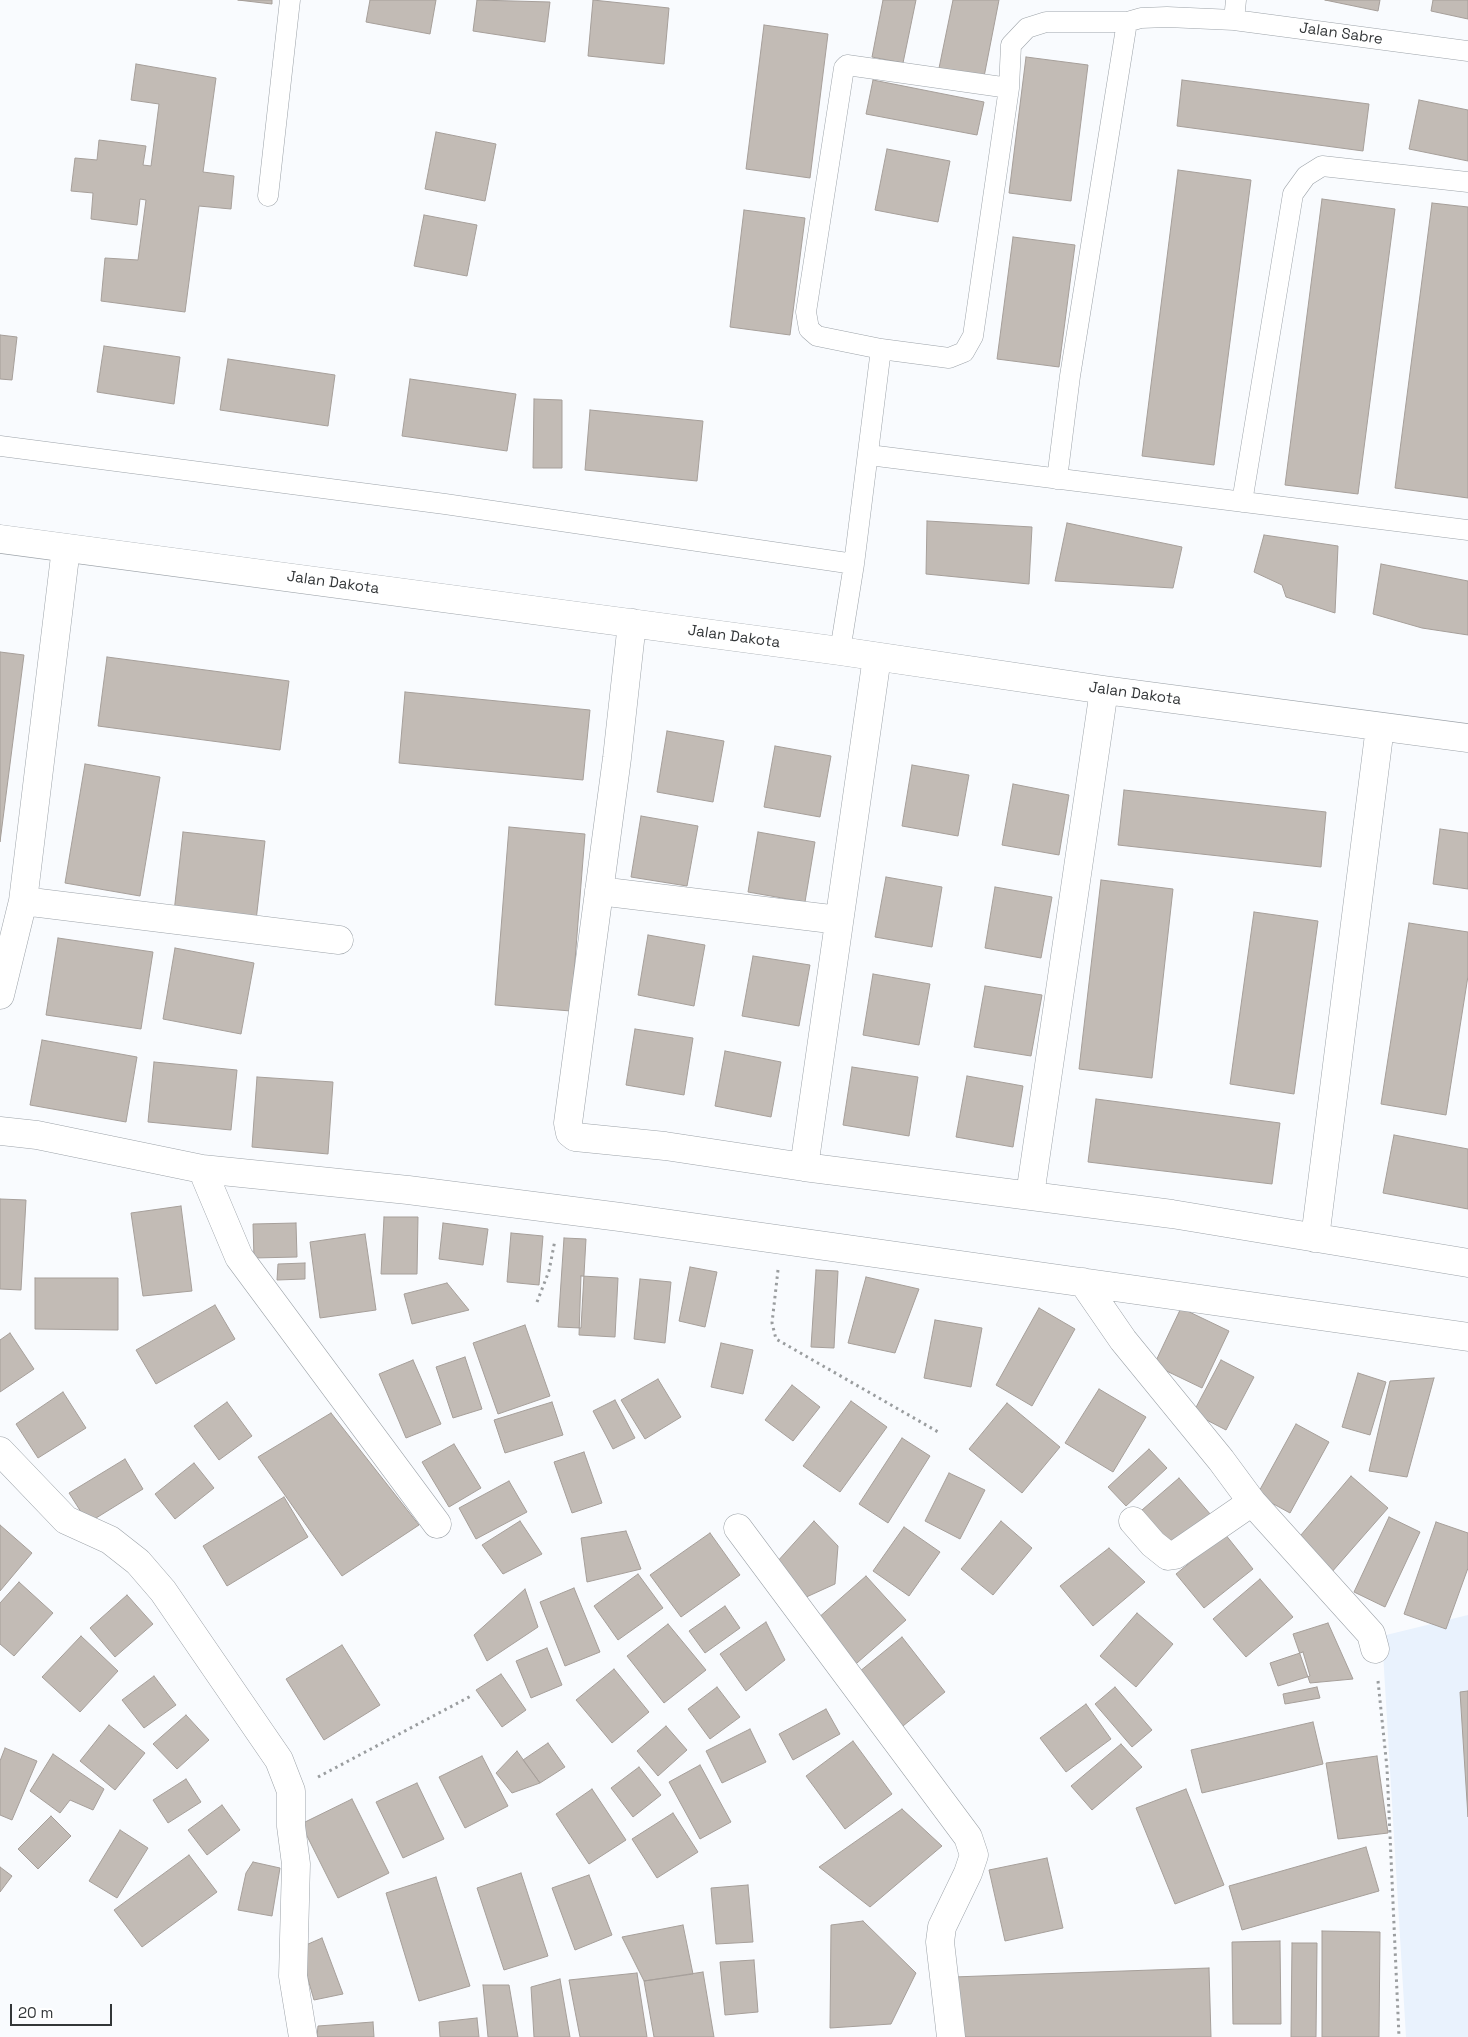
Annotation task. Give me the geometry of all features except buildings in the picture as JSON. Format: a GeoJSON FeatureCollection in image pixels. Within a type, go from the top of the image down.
{"type":"FeatureCollection","features":[{"type":"Feature","properties":{"kind":"street","name":"Jalan Dakota"},"geometry":{"type":"LineString","coordinates":[[0,539],[877,656],[1104,690],[1468,738]]}},
{"type":"Feature","properties":{"kind":"street"},"geometry":{"type":"LineString","coordinates":[[1,992],[23,901],[66,548]]}},
{"type":"Feature","properties":{"kind":"street"},"geometry":{"type":"LineString","coordinates":[[632,623],[568,1124],[570,1132],[575,1137],[665,1146],[804,1167],[1172,1214],[1468,1264]]}},
{"type":"Feature","properties":{"kind":"street"},"geometry":{"type":"LineString","coordinates":[[804,1167],[877,656]]}},
{"type":"Feature","properties":{"kind":"street"},"geometry":{"type":"LineString","coordinates":[[1030,1195],[1104,690]]}},
{"type":"Feature","properties":{"kind":"street"},"geometry":{"type":"LineString","coordinates":[[1315,1238],[1380,727]]}},
{"type":"Feature","properties":{"kind":"street"},"geometry":{"type":"LineString","coordinates":[[599,891],[839,920]]}},
{"type":"Feature","properties":{"kind":"street"},"geometry":{"type":"LineString","coordinates":[[23,901],[339,940]]}},
{"type":"Feature","properties":{"kind":"street"},"geometry":{"type":"LineString","coordinates":[[0,1131],[37,1135],[202,1169],[408,1190],[782,1239],[1468,1337]]}},
{"type":"Feature","properties":{"kind":"street"},"geometry":{"type":"LineString","coordinates":[[202,1169],[239,1257],[437,1524]]}},
{"type":"Feature","properties":{"kind":"street"},"geometry":{"type":"LineString","coordinates":[[1083,1282],[1123,1340],[1221,1460],[1252,1502],[1371,1634],[1375,1649]]}},
{"type":"Feature","properties":{"kind":"street"},"geometry":{"type":"LineString","coordinates":[[0,1451],[66,1520],[110,1540],[138,1562],[162,1591],[279,1760],[291,1791],[291,1826],[296,1864],[293,1976],[303,2037]]}},
{"type":"Feature","properties":{"kind":"street"},"geometry":{"type":"LineString","coordinates":[[1133,1521],[1153,1544],[1168,1556],[1175,1556],[1252,1502]]}},
{"type":"Feature","properties":{"kind":"street"},"geometry":{"type":"LineString","coordinates":[[738,1528],[968,1837],[974,1855],[968,1873],[942,1927],[940,1942],[951,2037]]}},
{"type":"Feature","properties":{"kind":"lane"},"geometry":{"type":"LineString","coordinates":[[268,196],[290,0]]}},
{"type":"Feature","properties":{"kind":"lane","name":"Jalan Sabre"},"geometry":{"type":"LineString","coordinates":[[1009,88],[847,65],[844,68],[806,312],[809,329],[817,336],[881,349],[949,358],[964,352],[973,336],[1009,88],[1011,45],[1027,28],[1046,22],[1127,22],[1150,18],[1201,17],[1235,10],[1468,52]]}},
{"type":"Feature","properties":{"kind":"lane"},"geometry":{"type":"LineString","coordinates":[[1057,479],[1070,376],[1127,22]]}},
{"type":"Feature","properties":{"kind":"lane"},"geometry":{"type":"LineString","coordinates":[[1242,502],[1293,194],[1297,188],[1306,176],[1322,166],[1468,182]]}},
{"type":"Feature","properties":{"kind":"lane"},"geometry":{"type":"LineString","coordinates":[[840,651],[869,455],[881,349]]}},
{"type":"Feature","properties":{"kind":"lane"},"geometry":{"type":"LineString","coordinates":[[0,446],[446,504],[854,564]]}},
{"type":"Feature","properties":{"kind":"lane"},"geometry":{"type":"LineString","coordinates":[[869,455],[1468,530]]}},
{"type":"Feature","properties":{"kind":"path"},"geometry":{"type":"LineString","coordinates":[[537,1302],[549,1271],[558,1210]]}},
{"type":"Feature","properties":{"kind":"path"},"geometry":{"type":"LineString","coordinates":[[782,1239],[772,1323],[776,1339],[940,1433]]}},
{"type":"Feature","properties":{"kind":"path"},"geometry":{"type":"LineString","coordinates":[[1375,1649],[1387,1768],[1399,2037]]}},
{"type":"Feature","properties":{"kind":"path"},"geometry":{"type":"LineString","coordinates":[[291,1791],[472,1696]]}},
{"type":"Feature","properties":{"kind":"shaded area"},"geometry":{"type":"Polygon","coordinates":[[[1468,1615],[1468,2037],[1406,2037],[1382,1636],[1468,1615]]]}}]}
